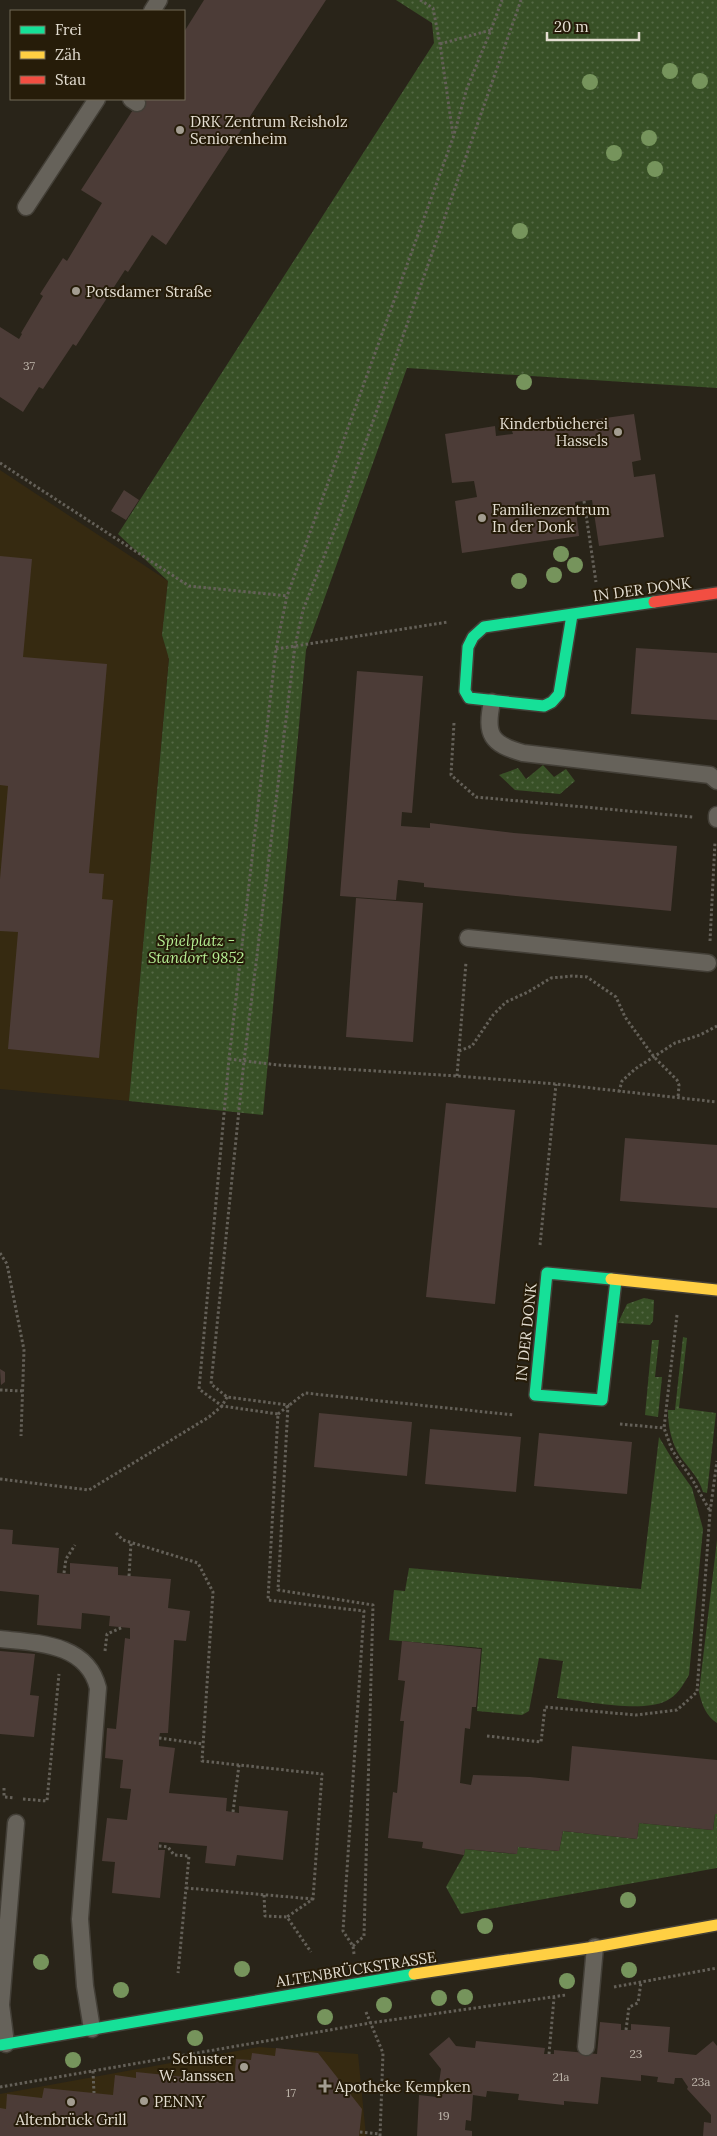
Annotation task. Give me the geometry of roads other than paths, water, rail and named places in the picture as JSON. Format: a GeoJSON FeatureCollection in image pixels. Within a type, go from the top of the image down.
{"type":"FeatureCollection","features":[{"type":"Feature","properties":{"kind":"street","name":"IN DER DONK"},"geometry":{"type":"LineString","coordinates":[[492,702],[468,698],[464,691],[468,647],[478,631],[484,627],[717,593]]}},
{"type":"Feature","properties":{"kind":"street"},"geometry":{"type":"LineString","coordinates":[[492,702],[544,706],[552,702],[559,694],[572,615]]}},
{"type":"Feature","properties":{"kind":"street","name":"IN DER DONK"},"geometry":{"type":"LineString","coordinates":[[616,1280],[602,1400],[535,1395],[547,1273],[717,1290]]}},
{"type":"Feature","properties":{"kind":"street","name":"ALTENBRÜCKSTRASSE"},"geometry":{"type":"LineString","coordinates":[[3,2044],[360,1982],[595,1947],[717,1925]]}},
{"type":"Feature","properties":{"kind":"lane"},"geometry":{"type":"LineString","coordinates":[[26,207],[96,100]]}},
{"type":"Feature","properties":{"kind":"lane"},"geometry":{"type":"LineString","coordinates":[[492,702],[490,732],[499,745],[510,750],[710,775],[717,781]]}},
{"type":"Feature","properties":{"kind":"lane"},"geometry":{"type":"LineString","coordinates":[[468,938],[708,963]]}},
{"type":"Feature","properties":{"kind":"lane"},"geometry":{"type":"LineString","coordinates":[[0,1639],[48,1644],[71,1652],[84,1662],[96,1678],[98,1688],[80,1919],[85,1986],[92,2029]]}},
{"type":"Feature","properties":{"kind":"lane"},"geometry":{"type":"LineString","coordinates":[[3,2044],[2,1967],[16,1823]]}},
{"type":"Feature","properties":{"kind":"lane"},"geometry":{"type":"LineString","coordinates":[[586,2047],[595,1947]]}},
{"type":"Feature","properties":{"kind":"place","name":"DRK Zentrum Reisholz Seniorenheim"},"geometry":{"type":"Point","coordinates":[180,130]}},
{"type":"Feature","properties":{"kind":"place","name":"Potsdamer Straße"},"geometry":{"type":"Point","coordinates":[76,291]}},
{"type":"Feature","properties":{"kind":"place","name":"Kinderbücherei Hassels"},"geometry":{"type":"Point","coordinates":[618,432]}},
{"type":"Feature","properties":{"kind":"place","name":"Familienzentrum In der Donk"},"geometry":{"type":"Point","coordinates":[482,518]}},
{"type":"Feature","properties":{"kind":"place","name":"Schuster W. Janssen"},"geometry":{"type":"Point","coordinates":[244,2067]}},
{"type":"Feature","properties":{"kind":"place","name":"Apotheke Kempken"},"geometry":{"type":"Point","coordinates":[325,2086]}},
{"type":"Feature","properties":{"kind":"place","name":"PENNY"},"geometry":{"type":"Point","coordinates":[144,2101]}},
{"type":"Feature","properties":{"kind":"place","name":"Altenbrück Grill"},"geometry":{"type":"Point","coordinates":[71,2102]}},
{"type":"Feature","properties":{"kind":"park label","name":"Spielplatz - Standort 9852"},"geometry":{"type":"Point","coordinates":[196,948]}}]}
